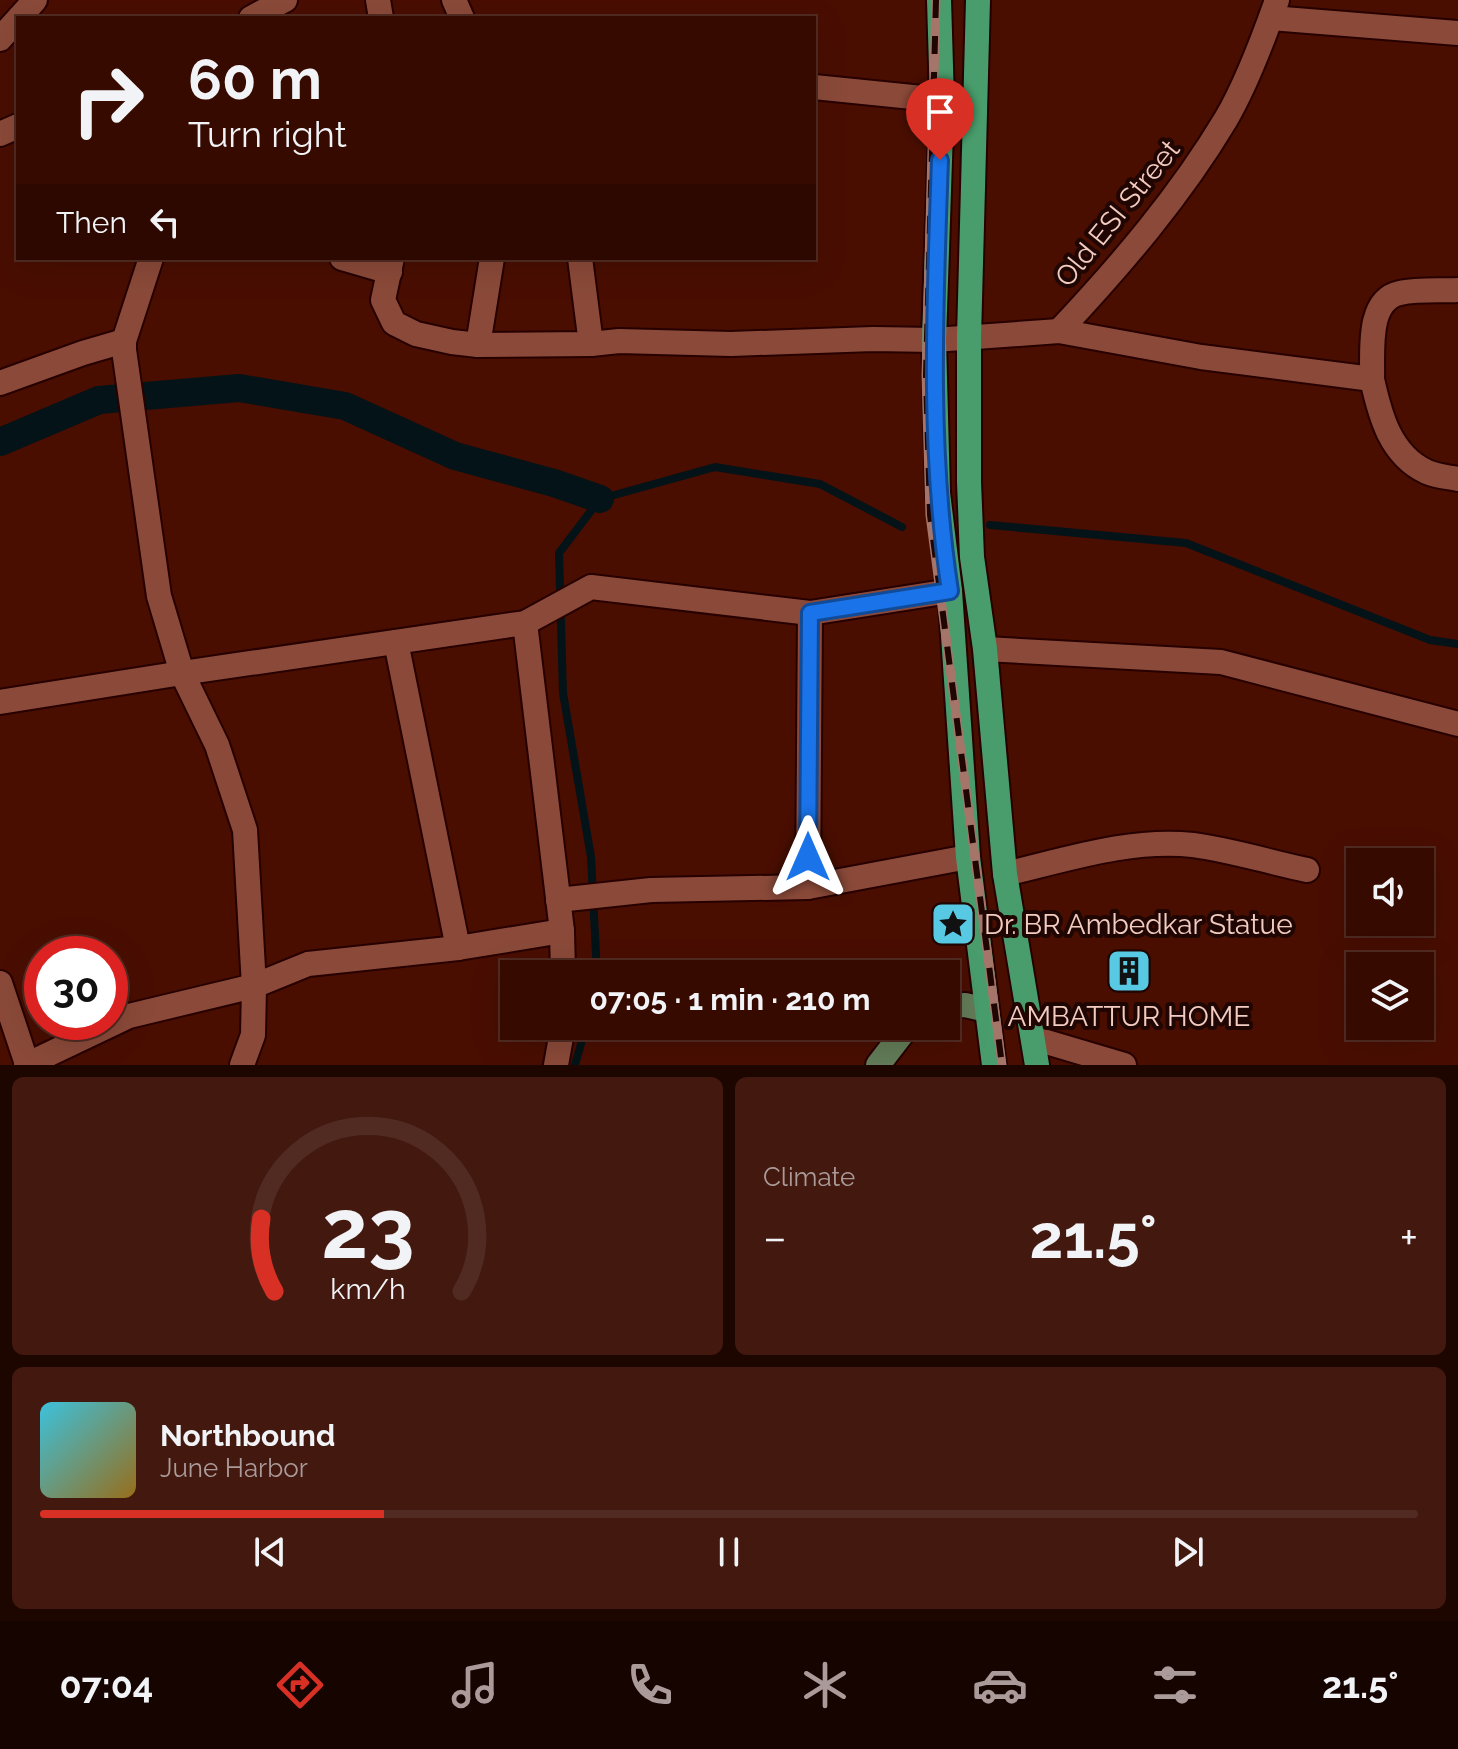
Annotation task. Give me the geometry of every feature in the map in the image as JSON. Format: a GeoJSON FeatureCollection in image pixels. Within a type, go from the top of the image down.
{"type":"FeatureCollection","features":[{"type":"Feature","properties":{"kind":"highway"},"geometry":{"type":"LineString","coordinates":[[939,0],[942,100],[934,340],[938,493],[950,591],[968,857],[992,1053],[1033,1038]]}},
{"type":"Feature","properties":{"kind":"highway"},"geometry":{"type":"LineString","coordinates":[[978,0],[969,337],[972,557],[985,649],[1005,874],[1037,1065]]}},
{"type":"Feature","properties":{"kind":"main road"},"geometry":{"type":"LineString","coordinates":[[960,1005],[987,1010]]}},
{"type":"Feature","properties":{"kind":"main road"},"geometry":{"type":"LineString","coordinates":[[878,1065],[897,1040]]}},
{"type":"Feature","properties":{"kind":"street"},"geometry":{"type":"LineString","coordinates":[[20,16],[35,0]]}},
{"type":"Feature","properties":{"kind":"street"},"geometry":{"type":"LineString","coordinates":[[255,16],[285,0]]}},
{"type":"Feature","properties":{"kind":"street"},"geometry":{"type":"LineString","coordinates":[[1274,9],[1458,33]]}},
{"type":"Feature","properties":{"kind":"street","name":"Old ESI Street"},"geometry":{"type":"LineString","coordinates":[[1059,331],[1177,195],[1228,116],[1274,9]]}},
{"type":"Feature","properties":{"kind":"street"},"geometry":{"type":"LineString","coordinates":[[0,39],[16,20]]}},
{"type":"Feature","properties":{"kind":"street"},"geometry":{"type":"LineString","coordinates":[[816,87],[942,100]]}},
{"type":"Feature","properties":{"kind":"street"},"geometry":{"type":"LineString","coordinates":[[150,260],[124,346],[132,417],[159,596],[182,673],[217,745],[245,830],[254,986],[253,1035],[242,1065]]}},
{"type":"Feature","properties":{"kind":"street"},"geometry":{"type":"LineString","coordinates":[[356,260],[391,265],[383,300],[394,323],[416,334],[478,345],[619,341],[731,344],[934,340],[1059,331],[1201,357],[1372,379]]}},
{"type":"Feature","properties":{"kind":"street"},"geometry":{"type":"LineString","coordinates":[[478,345],[492,260]]}},
{"type":"Feature","properties":{"kind":"street"},"geometry":{"type":"LineString","coordinates":[[580,260],[591,344]]}},
{"type":"Feature","properties":{"kind":"street"},"geometry":{"type":"LineString","coordinates":[[1458,290],[1396,293],[1381,306],[1374,323],[1372,379],[1380,416],[1397,449],[1426,472],[1458,479]]}},
{"type":"Feature","properties":{"kind":"street"},"geometry":{"type":"LineString","coordinates":[[0,383],[83,353],[124,346]]}},
{"type":"Feature","properties":{"kind":"street"},"geometry":{"type":"LineString","coordinates":[[0,702],[525,623],[591,587],[810,613],[950,591]]}},
{"type":"Feature","properties":{"kind":"street"},"geometry":{"type":"LineString","coordinates":[[808,887],[810,613]]}},
{"type":"Feature","properties":{"kind":"street"},"geometry":{"type":"LineString","coordinates":[[525,623],[562,931],[563,960]]}},
{"type":"Feature","properties":{"kind":"street"},"geometry":{"type":"LineString","coordinates":[[396,642],[458,948]]}},
{"type":"Feature","properties":{"kind":"street"},"geometry":{"type":"LineString","coordinates":[[985,649],[1221,662],[1458,724]]}},
{"type":"Feature","properties":{"kind":"street"},"geometry":{"type":"LineString","coordinates":[[1005,874],[1102,851],[1148,845],[1192,845],[1307,870]]}},
{"type":"Feature","properties":{"kind":"street"},"geometry":{"type":"LineString","coordinates":[[558,900],[651,890],[808,887],[968,857]]}},
{"type":"Feature","properties":{"kind":"street"},"geometry":{"type":"LineString","coordinates":[[0,983],[27,1064],[129,1016],[254,986],[308,964],[458,948],[562,931]]}},
{"type":"Feature","properties":{"kind":"street"},"geometry":{"type":"LineString","coordinates":[[1033,1038],[1124,1065]]}},
{"type":"Feature","properties":{"kind":"street"},"geometry":{"type":"LineString","coordinates":[[556,1065],[560,1040]]}},
{"type":"Feature","properties":{"kind":"waterway"},"geometry":{"type":"LineString","coordinates":[[0,442],[99,400],[239,388],[345,406],[455,456],[600,499]]}},
{"type":"Feature","properties":{"kind":"waterway"},"geometry":{"type":"LineString","coordinates":[[596,960],[591,857],[563,693],[559,553],[600,499],[715,467],[820,484],[902,527]]}},
{"type":"Feature","properties":{"kind":"waterway"},"geometry":{"type":"LineString","coordinates":[[990,525],[1186,543],[1430,640],[1458,644]]}},
{"type":"Feature","properties":{"kind":"waterway"},"geometry":{"type":"LineString","coordinates":[[575,1065],[582,1040]]}},
{"type":"Feature","properties":{"kind":"railway"},"geometry":{"type":"LineString","coordinates":[[936,0],[926,375],[930,515],[1002,1065]]}},
{"type":"Feature","properties":{"kind":"place","name":"Dr. BR Ambedkar Statue"},"geometry":{"type":"Point","coordinates":[953,924]}},
{"type":"Feature","properties":{"kind":"place","name":"AMBATTUR HOME"},"geometry":{"type":"Point","coordinates":[1129,971]}},
{"type":"Feature","properties":{"kind":"route"},"geometry":{"type":"LineString","coordinates":[[808,857],[810,613],[950,591],[938,493],[934,340],[940,160]]}}]}
